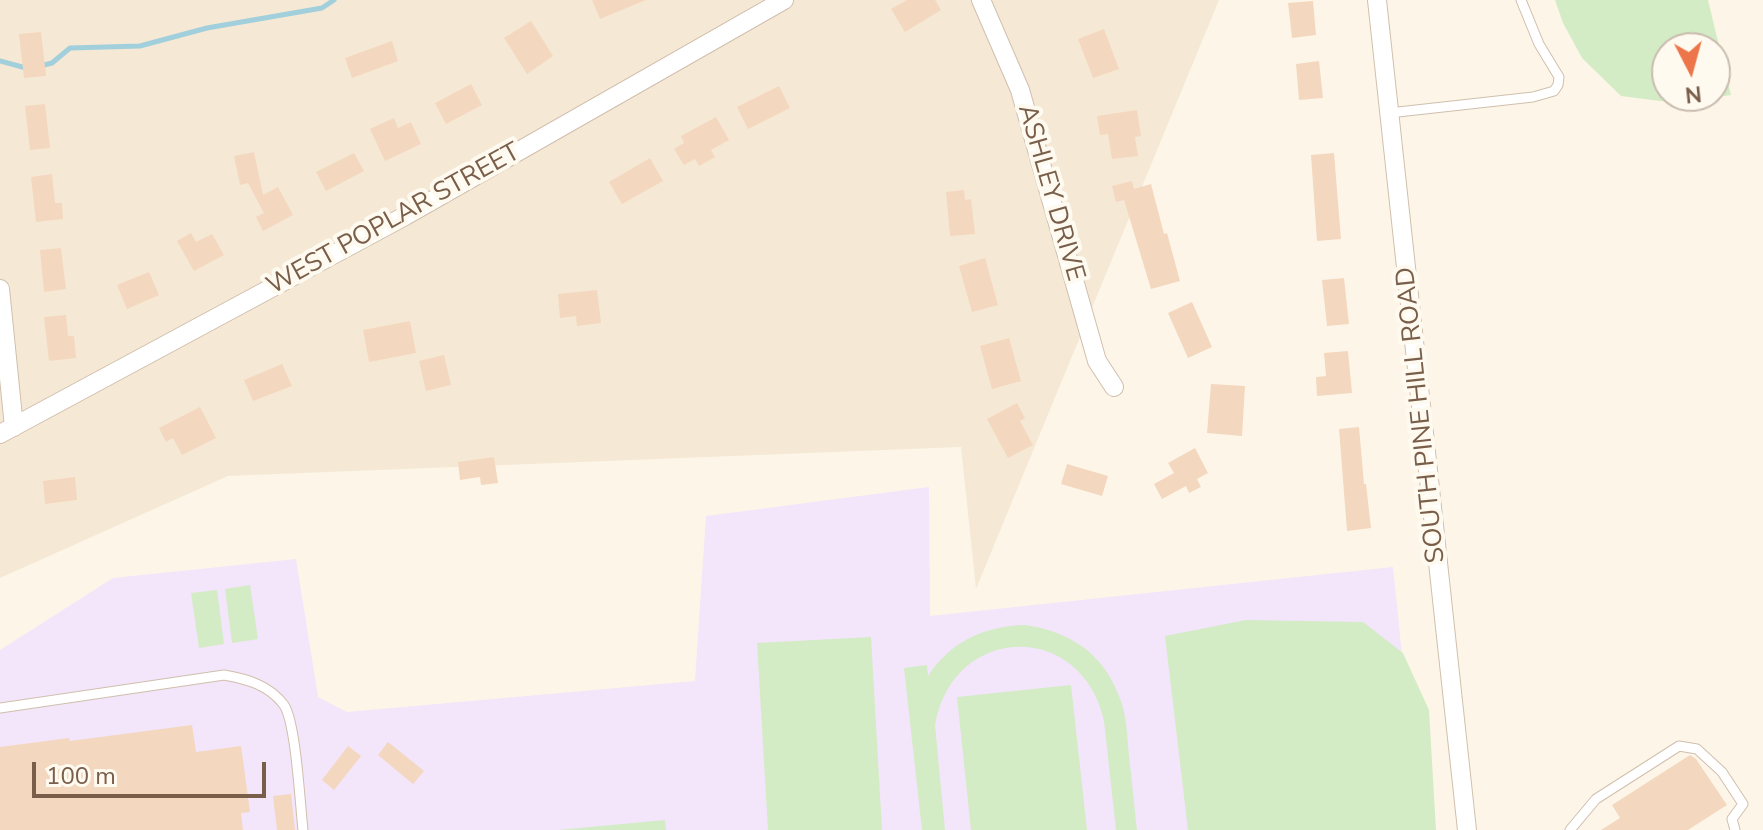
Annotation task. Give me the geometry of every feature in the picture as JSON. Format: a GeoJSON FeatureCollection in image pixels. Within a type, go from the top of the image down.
{"type":"FeatureCollection","features":[{"type":"Feature","properties":{"kind":"street","name":"WEST POPLAR STREET"},"geometry":{"type":"LineString","coordinates":[[7,431],[405,216],[784,0]]}},
{"type":"Feature","properties":{"kind":"street","name":"ASHLEY DRIVE"},"geometry":{"type":"LineString","coordinates":[[981,0],[1020,90],[1097,361],[1114,387]]}},
{"type":"Feature","properties":{"kind":"street","name":"SOUTH PINE HILL ROAD"},"geometry":{"type":"LineString","coordinates":[[1377,0],[1467,830]]}},
{"type":"Feature","properties":{"kind":"street"},"geometry":{"type":"LineString","coordinates":[[0,289],[7,431]]}},
{"type":"Feature","properties":{"kind":"lane"},"geometry":{"type":"LineString","coordinates":[[1389,113],[1533,97],[1554,91],[1559,77],[1539,44],[1521,0]]}},
{"type":"Feature","properties":{"kind":"lane"},"geometry":{"type":"LineString","coordinates":[[0,708],[224,675],[250,679],[273,694],[285,707],[292,733],[303,830]]}},
{"type":"Feature","properties":{"kind":"lane"},"geometry":{"type":"LineString","coordinates":[[1570,830],[1596,799],[1679,746],[1697,749],[1722,772],[1743,804],[1732,819],[1733,829]]}},
{"type":"Feature","properties":{"kind":"shaded area"},"geometry":{"type":"Polygon","coordinates":[[[0,0],[1219,0],[976,589],[961,447],[228,476],[0,578],[0,0]]]}},
{"type":"Feature","properties":{"kind":"shaded area"},"geometry":{"type":"Polygon","coordinates":[[[929,487],[930,616],[1393,567],[1420,830],[0,830],[0,650],[113,578],[296,559],[318,697],[347,712],[695,681],[706,516],[929,487]]]}},
{"type":"Feature","properties":{"kind":"green space"},"geometry":{"type":"Polygon","coordinates":[[[1555,0],[1708,0],[1716,32],[1651,32],[1651,100],[1621,96],[1582,58],[1563,23],[1555,0]]]}},
{"type":"Feature","properties":{"kind":"green space"},"geometry":{"type":"Polygon","coordinates":[[[250,585],[258,639],[232,643],[225,589],[250,585]]]}},
{"type":"Feature","properties":{"kind":"green space"},"geometry":{"type":"Polygon","coordinates":[[[217,590],[224,644],[199,648],[191,593],[217,590]]]}},
{"type":"Feature","properties":{"kind":"green space"},"geometry":{"type":"Polygon","coordinates":[[[1246,620],[1363,622],[1403,653],[1429,710],[1436,830],[1188,830],[1165,636],[1246,620]]]}},
{"type":"Feature","properties":{"kind":"green space"},"geometry":{"type":"Polygon","coordinates":[[[1026,625],[1071,639],[1094,656],[1112,681],[1125,718],[1137,830],[1116,830],[1104,721],[1091,688],[1071,665],[1046,651],[1018,647],[991,652],[966,667],[947,691],[935,725],[945,830],[922,830],[904,668],[927,665],[928,676],[947,653],[970,638],[997,628],[1026,625]]]}},
{"type":"Feature","properties":{"kind":"green space"},"geometry":{"type":"Polygon","coordinates":[[[871,637],[882,830],[768,830],[757,643],[871,637]]]}},
{"type":"Feature","properties":{"kind":"green space"},"geometry":{"type":"Polygon","coordinates":[[[1071,685],[1087,830],[971,830],[957,697],[1071,685]]]}},
{"type":"Feature","properties":{"kind":"green space"},"geometry":{"type":"Polygon","coordinates":[[[665,820],[666,830],[558,830],[665,820]]]}},
{"type":"Feature","properties":{"kind":"building"},"geometry":{"type":"Polygon","coordinates":[[[592,0],[646,0],[600,19],[592,0]]]}},
{"type":"Feature","properties":{"kind":"building"},"geometry":{"type":"Polygon","coordinates":[[[907,0],[935,0],[941,10],[905,32],[891,9],[907,0]]]}},
{"type":"Feature","properties":{"kind":"building"},"geometry":{"type":"Polygon","coordinates":[[[1313,1],[1316,35],[1292,38],[1288,3],[1313,1]]]}},
{"type":"Feature","properties":{"kind":"building"},"geometry":{"type":"Polygon","coordinates":[[[531,21],[553,56],[527,74],[504,38],[531,21]]]}},
{"type":"Feature","properties":{"kind":"building"},"geometry":{"type":"Polygon","coordinates":[[[1104,29],[1119,69],[1093,78],[1078,39],[1104,29]]]}},
{"type":"Feature","properties":{"kind":"building"},"geometry":{"type":"Polygon","coordinates":[[[41,32],[46,76],[24,78],[19,34],[41,32]]]}},
{"type":"Feature","properties":{"kind":"building"},"geometry":{"type":"Polygon","coordinates":[[[392,41],[398,61],[352,78],[345,58],[392,41]]]}},
{"type":"Feature","properties":{"kind":"building"},"geometry":{"type":"Polygon","coordinates":[[[1319,61],[1323,98],[1299,100],[1296,64],[1319,61]]]}},
{"type":"Feature","properties":{"kind":"building"},"geometry":{"type":"Polygon","coordinates":[[[471,84],[482,105],[446,124],[435,103],[471,84]]]}},
{"type":"Feature","properties":{"kind":"building"},"geometry":{"type":"Polygon","coordinates":[[[779,86],[790,108],[748,129],[737,107],[779,86]]]}},
{"type":"Feature","properties":{"kind":"building"},"geometry":{"type":"Polygon","coordinates":[[[45,104],[50,148],[30,150],[25,106],[45,104]]]}},
{"type":"Feature","properties":{"kind":"building"},"geometry":{"type":"Polygon","coordinates":[[[1137,110],[1141,136],[1135,137],[1138,156],[1112,159],[1108,134],[1100,135],[1097,116],[1137,110]]]}},
{"type":"Feature","properties":{"kind":"building"},"geometry":{"type":"Polygon","coordinates":[[[716,117],[729,140],[711,150],[715,157],[699,166],[695,159],[684,165],[674,149],[684,143],[681,136],[716,117]]]}},
{"type":"Feature","properties":{"kind":"building"},"geometry":{"type":"Polygon","coordinates":[[[394,118],[398,128],[411,122],[421,144],[385,161],[370,129],[394,118]]]}},
{"type":"Feature","properties":{"kind":"building"},"geometry":{"type":"Polygon","coordinates":[[[254,152],[263,195],[278,187],[293,215],[263,231],[256,217],[264,213],[248,183],[240,185],[234,156],[254,152]]]}},
{"type":"Feature","properties":{"kind":"building"},"geometry":{"type":"Polygon","coordinates":[[[354,153],[364,171],[326,191],[316,172],[354,153]]]}},
{"type":"Feature","properties":{"kind":"building"},"geometry":{"type":"Polygon","coordinates":[[[1334,153],[1341,239],[1317,241],[1311,155],[1334,153]]]}},
{"type":"Feature","properties":{"kind":"building"},"geometry":{"type":"Polygon","coordinates":[[[650,158],[663,181],[622,204],[609,182],[650,158]]]}},
{"type":"Feature","properties":{"kind":"building"},"geometry":{"type":"Polygon","coordinates":[[[52,174],[55,203],[62,203],[63,219],[36,222],[31,177],[52,174]]]}},
{"type":"Feature","properties":{"kind":"building"},"geometry":{"type":"Polygon","coordinates":[[[1132,181],[1134,189],[1151,184],[1180,281],[1151,289],[1124,200],[1116,202],[1112,186],[1132,181]]]}},
{"type":"Feature","properties":{"kind":"building"},"geometry":{"type":"Polygon","coordinates":[[[964,190],[965,200],[971,199],[975,234],[950,236],[946,192],[964,190]]]}},
{"type":"Feature","properties":{"kind":"building"},"geometry":{"type":"Polygon","coordinates":[[[191,233],[196,242],[212,234],[224,255],[194,271],[177,241],[191,233]]]}},
{"type":"Feature","properties":{"kind":"building"},"geometry":{"type":"Polygon","coordinates":[[[61,248],[66,289],[44,292],[40,250],[61,248]]]}},
{"type":"Feature","properties":{"kind":"building"},"geometry":{"type":"Polygon","coordinates":[[[985,258],[998,305],[972,312],[959,266],[985,258]]]}},
{"type":"Feature","properties":{"kind":"building"},"geometry":{"type":"Polygon","coordinates":[[[149,272],[159,295],[127,309],[117,285],[149,272]]]}},
{"type":"Feature","properties":{"kind":"building"},"geometry":{"type":"Polygon","coordinates":[[[1344,278],[1349,324],[1327,326],[1322,280],[1344,278]]]}},
{"type":"Feature","properties":{"kind":"building"},"geometry":{"type":"Polygon","coordinates":[[[597,290],[601,323],[577,326],[576,316],[560,318],[558,294],[597,290]]]}},
{"type":"Feature","properties":{"kind":"building"},"geometry":{"type":"Polygon","coordinates":[[[1192,302],[1212,347],[1188,358],[1168,313],[1192,302]]]}},
{"type":"Feature","properties":{"kind":"building"},"geometry":{"type":"Polygon","coordinates":[[[66,315],[68,336],[74,336],[76,358],[49,361],[44,317],[66,315]]]}},
{"type":"Feature","properties":{"kind":"building"},"geometry":{"type":"Polygon","coordinates":[[[410,321],[416,353],[369,362],[363,330],[410,321]]]}},
{"type":"Feature","properties":{"kind":"building"},"geometry":{"type":"Polygon","coordinates":[[[1009,338],[1021,381],[992,389],[980,346],[1009,338]]]}},
{"type":"Feature","properties":{"kind":"building"},"geometry":{"type":"Polygon","coordinates":[[[1348,351],[1352,393],[1317,396],[1316,377],[1326,376],[1324,353],[1348,351]]]}},
{"type":"Feature","properties":{"kind":"building"},"geometry":{"type":"Polygon","coordinates":[[[444,355],[451,385],[426,391],[419,361],[444,355]]]}},
{"type":"Feature","properties":{"kind":"building"},"geometry":{"type":"Polygon","coordinates":[[[282,364],[292,386],[253,401],[244,380],[282,364]]]}},
{"type":"Feature","properties":{"kind":"building"},"geometry":{"type":"Polygon","coordinates":[[[1211,384],[1245,386],[1242,436],[1207,433],[1211,384]]]}},
{"type":"Feature","properties":{"kind":"building"},"geometry":{"type":"Polygon","coordinates":[[[1017,403],[1025,418],[1020,421],[1033,445],[1008,458],[987,419],[1017,403]]]}},
{"type":"Feature","properties":{"kind":"building"},"geometry":{"type":"Polygon","coordinates":[[[200,407],[216,438],[182,455],[173,438],[166,442],[159,428],[200,407]]]}},
{"type":"Feature","properties":{"kind":"building"},"geometry":{"type":"Polygon","coordinates":[[[1359,427],[1371,528],[1347,531],[1339,429],[1359,427]]]}},
{"type":"Feature","properties":{"kind":"building"},"geometry":{"type":"Polygon","coordinates":[[[1195,448],[1208,473],[1197,479],[1201,487],[1189,493],[1186,486],[1162,499],[1154,484],[1174,473],[1168,463],[1195,448]]]}},
{"type":"Feature","properties":{"kind":"building"},"geometry":{"type":"Polygon","coordinates":[[[494,457],[498,483],[481,485],[480,477],[460,480],[458,462],[494,457]]]}},
{"type":"Feature","properties":{"kind":"building"},"geometry":{"type":"Polygon","coordinates":[[[1067,464],[1108,476],[1102,496],[1061,484],[1067,464]]]}},
{"type":"Feature","properties":{"kind":"building"},"geometry":{"type":"Polygon","coordinates":[[[75,477],[77,500],[45,504],[43,481],[75,477]]]}},
{"type":"Feature","properties":{"kind":"building"},"geometry":{"type":"Polygon","coordinates":[[[192,725],[196,752],[241,746],[250,812],[241,813],[243,830],[0,830],[0,747],[192,725]]]}},
{"type":"Feature","properties":{"kind":"building"},"geometry":{"type":"Polygon","coordinates":[[[388,742],[424,771],[413,784],[378,755],[388,742]]]}},
{"type":"Feature","properties":{"kind":"building"},"geometry":{"type":"Polygon","coordinates":[[[348,746],[361,756],[334,790],[322,780],[348,746]]]}},
{"type":"Feature","properties":{"kind":"building"},"geometry":{"type":"Polygon","coordinates":[[[1690,755],[1696,759],[1727,805],[1688,830],[1601,830],[1620,818],[1612,805],[1690,755]]]}},
{"type":"Feature","properties":{"kind":"building"},"geometry":{"type":"Polygon","coordinates":[[[291,794],[295,830],[277,830],[273,796],[291,794]]]}},
{"type":"Feature","properties":{"kind":"waterway"},"geometry":{"type":"LineString","coordinates":[[40,66],[52,63],[70,48],[140,46],[207,28],[322,8],[334,0]]}},
{"type":"Feature","properties":{"kind":"waterway"},"geometry":{"type":"LineString","coordinates":[[0,61],[26,68]]}}]}
